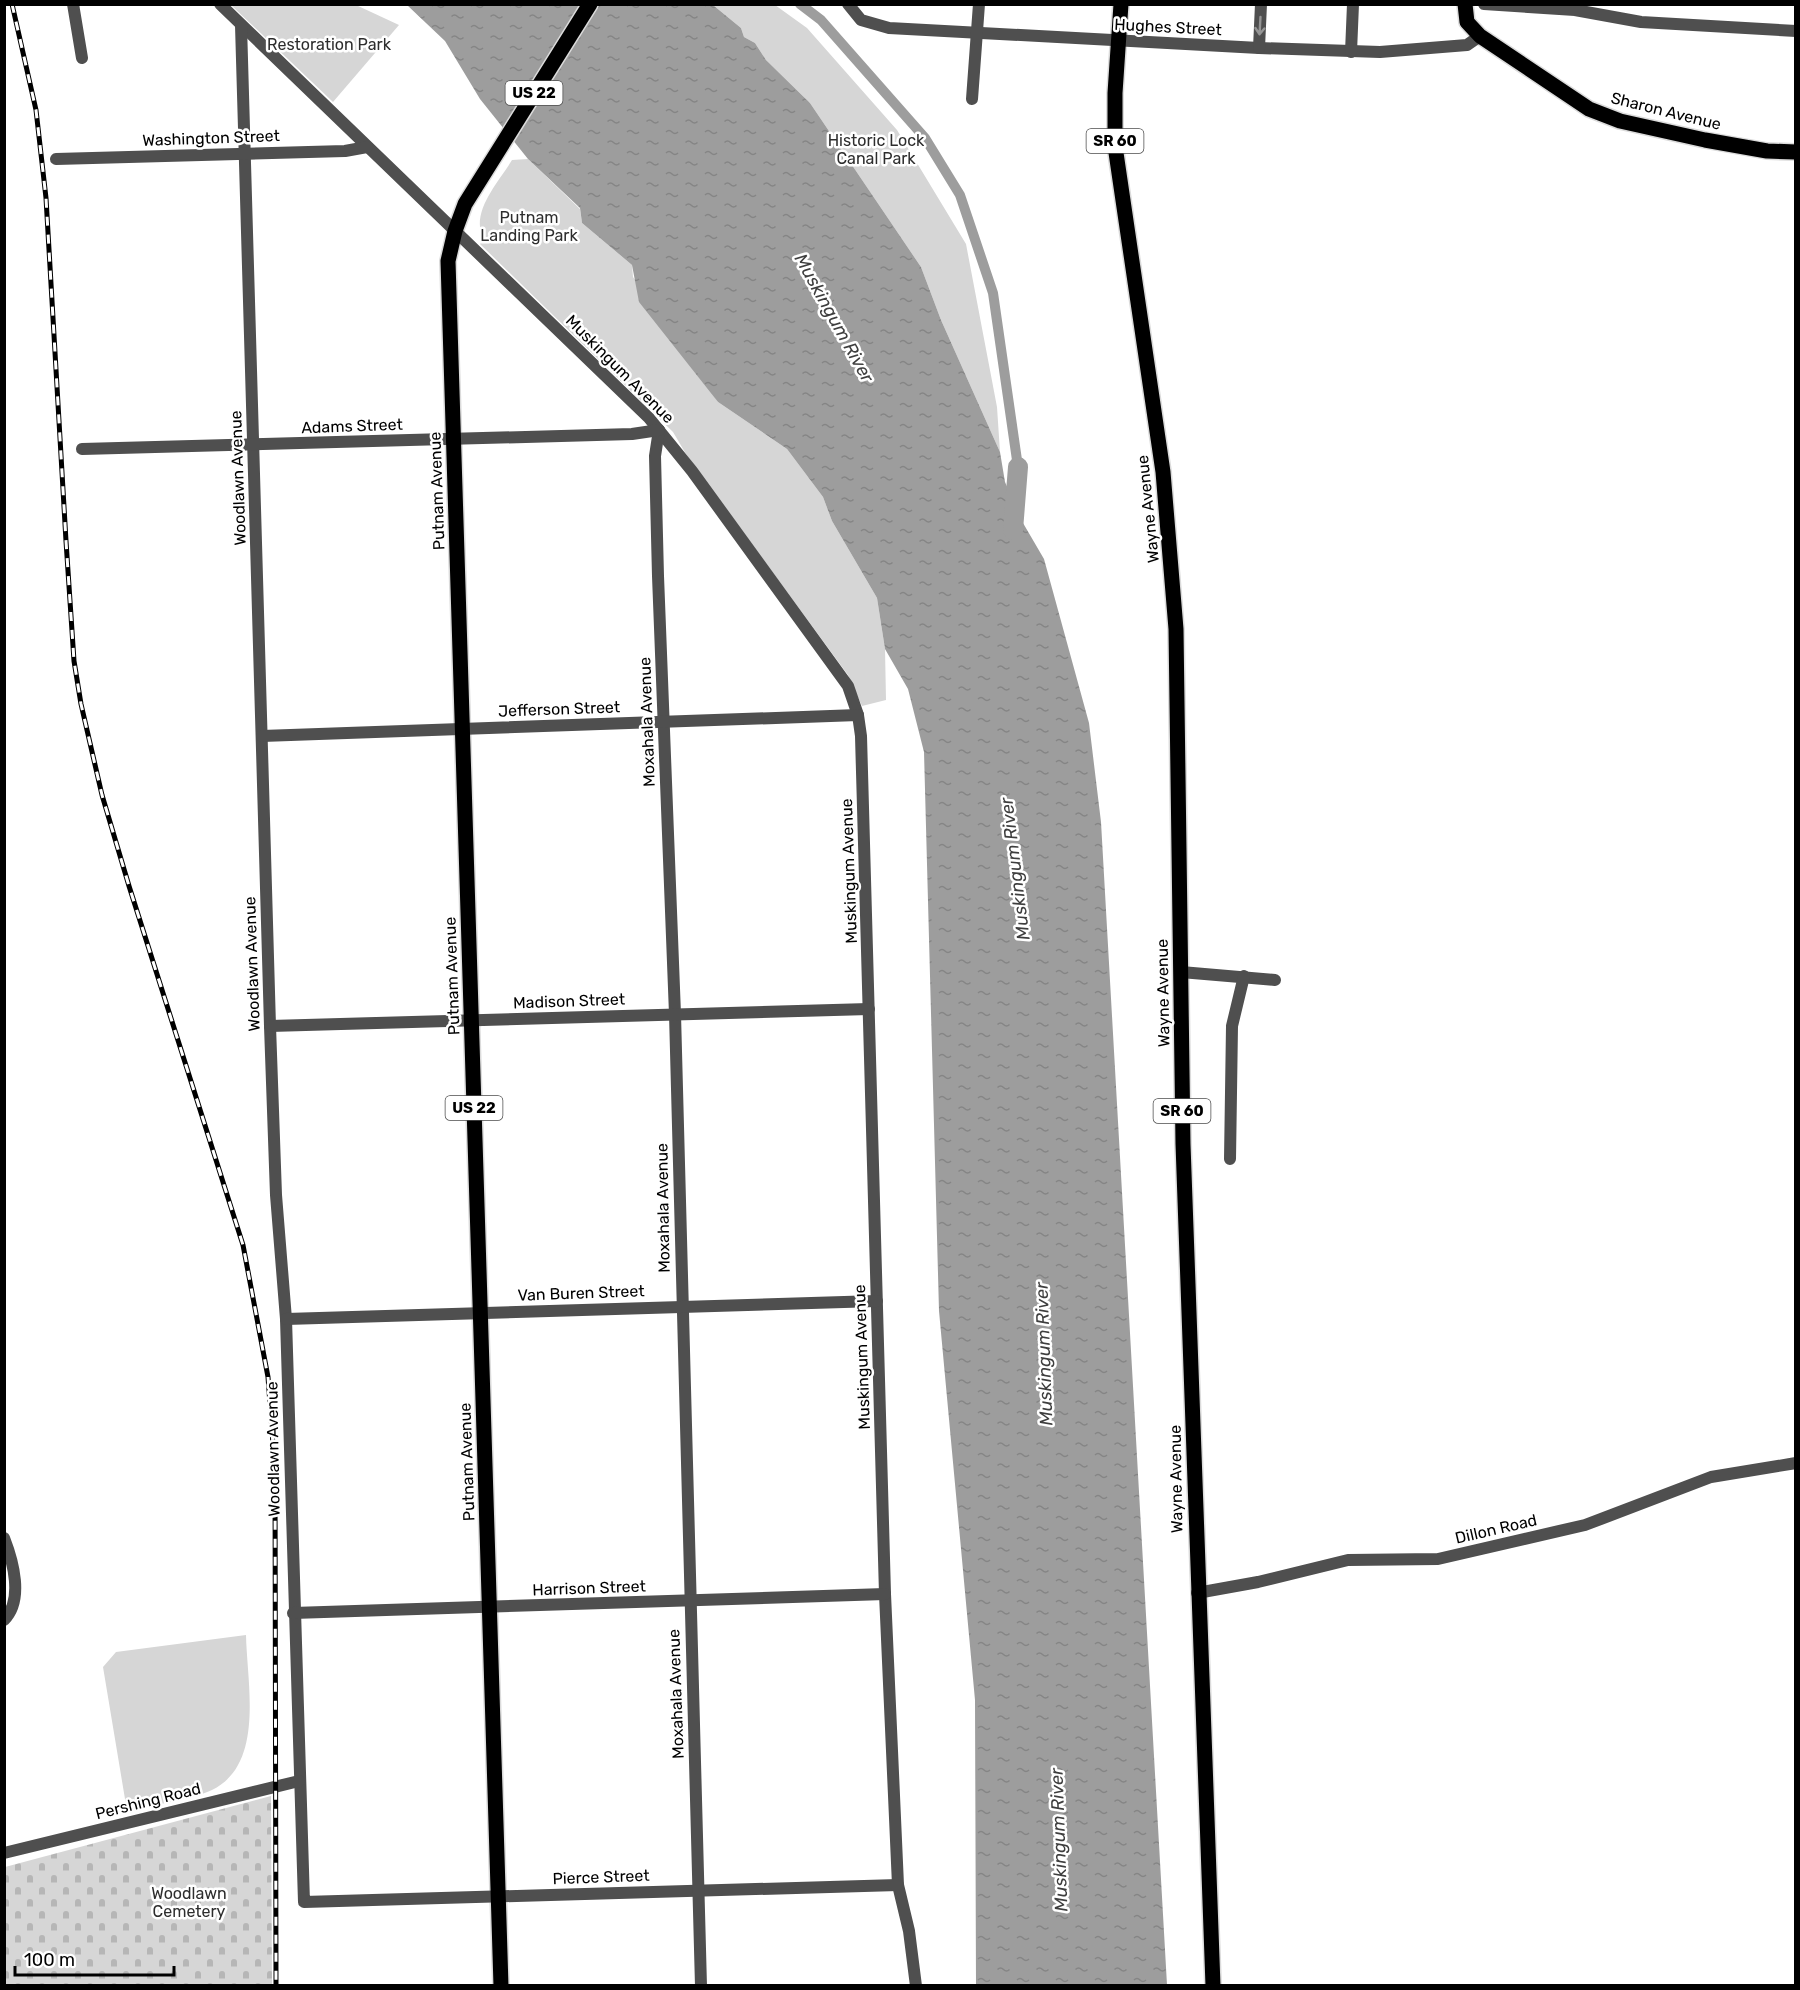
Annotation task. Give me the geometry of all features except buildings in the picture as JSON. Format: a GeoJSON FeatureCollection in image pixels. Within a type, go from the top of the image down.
{"type":"FeatureCollection","features":[{"type":"Feature","properties":{"kind":"main road","name":"Putnam Avenue"},"geometry":{"type":"LineString","coordinates":[[501,1986],[448,261],[455,231],[465,204],[590,4]]}},
{"type":"Feature","properties":{"kind":"main road","name":"Wayne Avenue"},"geometry":{"type":"LineString","coordinates":[[1121,4],[1114,119],[1118,177],[1152,387],[1171,557],[1177,666],[1183,1144],[1192,1365],[1197,1593],[1213,1986]]}},
{"type":"Feature","properties":{"kind":"main road","name":"Sharon Avenue"},"geometry":{"type":"LineString","coordinates":[[1465,4],[1467,22],[1479,36],[1588,109],[1620,121],[1749,148],[1796,152]]}},
{"type":"Feature","properties":{"kind":"street"},"geometry":{"type":"LineString","coordinates":[[73,4],[82,58]]}},
{"type":"Feature","properties":{"kind":"street","name":"Muskingum Avenue"},"geometry":{"type":"LineString","coordinates":[[220,4],[659,430],[799,616],[848,686],[858,715],[861,736],[885,1594],[898,1885],[909,1931],[916,1986]]}},
{"type":"Feature","properties":{"kind":"street"},"geometry":{"type":"LineString","coordinates":[[972,99],[979,4]]}},
{"type":"Feature","properties":{"kind":"street"},"geometry":{"type":"LineString","coordinates":[[1259,48],[1261,4]]}},
{"type":"Feature","properties":{"kind":"street"},"geometry":{"type":"LineString","coordinates":[[1351,52],[1353,4]]}},
{"type":"Feature","properties":{"kind":"street"},"geometry":{"type":"LineString","coordinates":[[1484,4],[1575,10],[1641,22],[1796,31]]}},
{"type":"Feature","properties":{"kind":"street","name":"Hughes Street"},"geometry":{"type":"LineString","coordinates":[[852,10],[880,27],[1351,52],[1446,48],[1467,45],[1479,36]]}},
{"type":"Feature","properties":{"kind":"street","name":"Woodlawn Avenue"},"geometry":{"type":"LineString","coordinates":[[241,25],[270,1026],[276,1195],[286,1318],[293,1613],[304,1902]]}},
{"type":"Feature","properties":{"kind":"street","name":"Washington Street"},"geometry":{"type":"LineString","coordinates":[[56,159],[345,151],[367,147]]}},
{"type":"Feature","properties":{"kind":"street","name":"Adams Street"},"geometry":{"type":"LineString","coordinates":[[82,449],[632,434],[659,430]]}},
{"type":"Feature","properties":{"kind":"street","name":"Moxahala Avenue"},"geometry":{"type":"LineString","coordinates":[[659,430],[655,456],[675,1014],[701,1986]]}},
{"type":"Feature","properties":{"kind":"street","name":"Jefferson Street"},"geometry":{"type":"LineString","coordinates":[[262,735],[858,715]]}},
{"type":"Feature","properties":{"kind":"street"},"geometry":{"type":"LineString","coordinates":[[1180,972],[1275,980]]}},
{"type":"Feature","properties":{"kind":"street"},"geometry":{"type":"LineString","coordinates":[[1230,1159],[1232,1026],[1245,976]]}},
{"type":"Feature","properties":{"kind":"street","name":"Madison Street"},"geometry":{"type":"LineString","coordinates":[[270,1026],[869,1009]]}},
{"type":"Feature","properties":{"kind":"street","name":"Van Buren Street"},"geometry":{"type":"LineString","coordinates":[[286,1318],[877,1301]]}},
{"type":"Feature","properties":{"kind":"street","name":"Dillon Road"},"geometry":{"type":"LineString","coordinates":[[1197,1593],[1258,1582],[1348,1560],[1438,1559],[1585,1525],[1711,1477],[1796,1463]]}},
{"type":"Feature","properties":{"kind":"street"},"geometry":{"type":"LineString","coordinates":[[4,1538],[14,1586],[14,1606],[4,1620]]}},
{"type":"Feature","properties":{"kind":"street","name":"Harrison Street"},"geometry":{"type":"LineString","coordinates":[[293,1613],[885,1594]]}},
{"type":"Feature","properties":{"kind":"street","name":"Pershing Road"},"geometry":{"type":"LineString","coordinates":[[4,1854],[299,1781]]}},
{"type":"Feature","properties":{"kind":"street","name":"Pierce Street"},"geometry":{"type":"LineString","coordinates":[[304,1902],[898,1885]]}},
{"type":"Feature","properties":{"kind":"green space","name":"Restoration Park"},"geometry":{"type":"Polygon","coordinates":[[[231,5],[356,5],[399,25],[333,102],[231,5]]]}},
{"type":"Feature","properties":{"kind":"green space","name":"Historic Lock Canal Park"},"geometry":{"type":"Polygon","coordinates":[[[713,5],[775,5],[807,28],[897,130],[966,244],[997,407],[1000,452],[941,320],[921,267],[810,103],[766,60],[755,43],[744,37],[741,28],[713,5]]]}},
{"type":"Feature","properties":{"kind":"green space","name":"Putnam Landing Park"},"geometry":{"type":"Polygon","coordinates":[[[528,159],[580,209],[582,223],[632,265],[633,277],[718,402],[787,449],[823,497],[832,521],[877,598],[885,649],[886,700],[862,706],[848,675],[686,454],[673,432],[480,244],[484,240],[480,230],[480,219],[487,198],[512,160],[528,159]]]}},
{"type":"Feature","properties":{"kind":"green space"},"geometry":{"type":"Polygon","coordinates":[[[246,1635],[249,1721],[240,1762],[229,1778],[203,1794],[127,1811],[103,1667],[116,1652],[246,1635]]]}},
{"type":"Feature","properties":{"kind":"green space","name":"Woodlawn Cemetery"},"geometry":{"type":"Polygon","coordinates":[[[271,1796],[272,1985],[5,1985],[5,1867],[271,1796]]]}},
{"type":"Feature","properties":{"kind":"water"},"geometry":{"type":"Polygon","coordinates":[[[407,5],[713,5],[741,28],[744,37],[755,43],[766,60],[810,103],[921,267],[941,320],[1000,452],[1005,482],[1023,523],[1044,559],[1089,723],[1101,822],[1167,1985],[976,1985],[975,1700],[939,1311],[924,752],[908,689],[885,649],[877,598],[832,521],[823,497],[787,449],[718,402],[639,302],[632,265],[582,223],[580,208],[528,159],[480,99],[445,41],[407,5]]]}},
{"type":"Feature","properties":{"kind":"waterway","name":"Muskingum River"},"geometry":{"type":"LineString","coordinates":[[800,4],[821,20],[925,138],[960,195],[993,293],[1018,467]]}},
{"type":"Feature","properties":{"kind":"waterway","name":"Muskingum River"},"geometry":{"type":"LineString","coordinates":[[1013,530],[1018,467]]}},
{"type":"Feature","properties":{"kind":"railway"},"geometry":{"type":"LineString","coordinates":[[12,4],[36,110],[46,198],[74,661],[81,704],[102,795],[129,886],[243,1245],[268,1377],[275,1471],[276,1986]]}}]}
